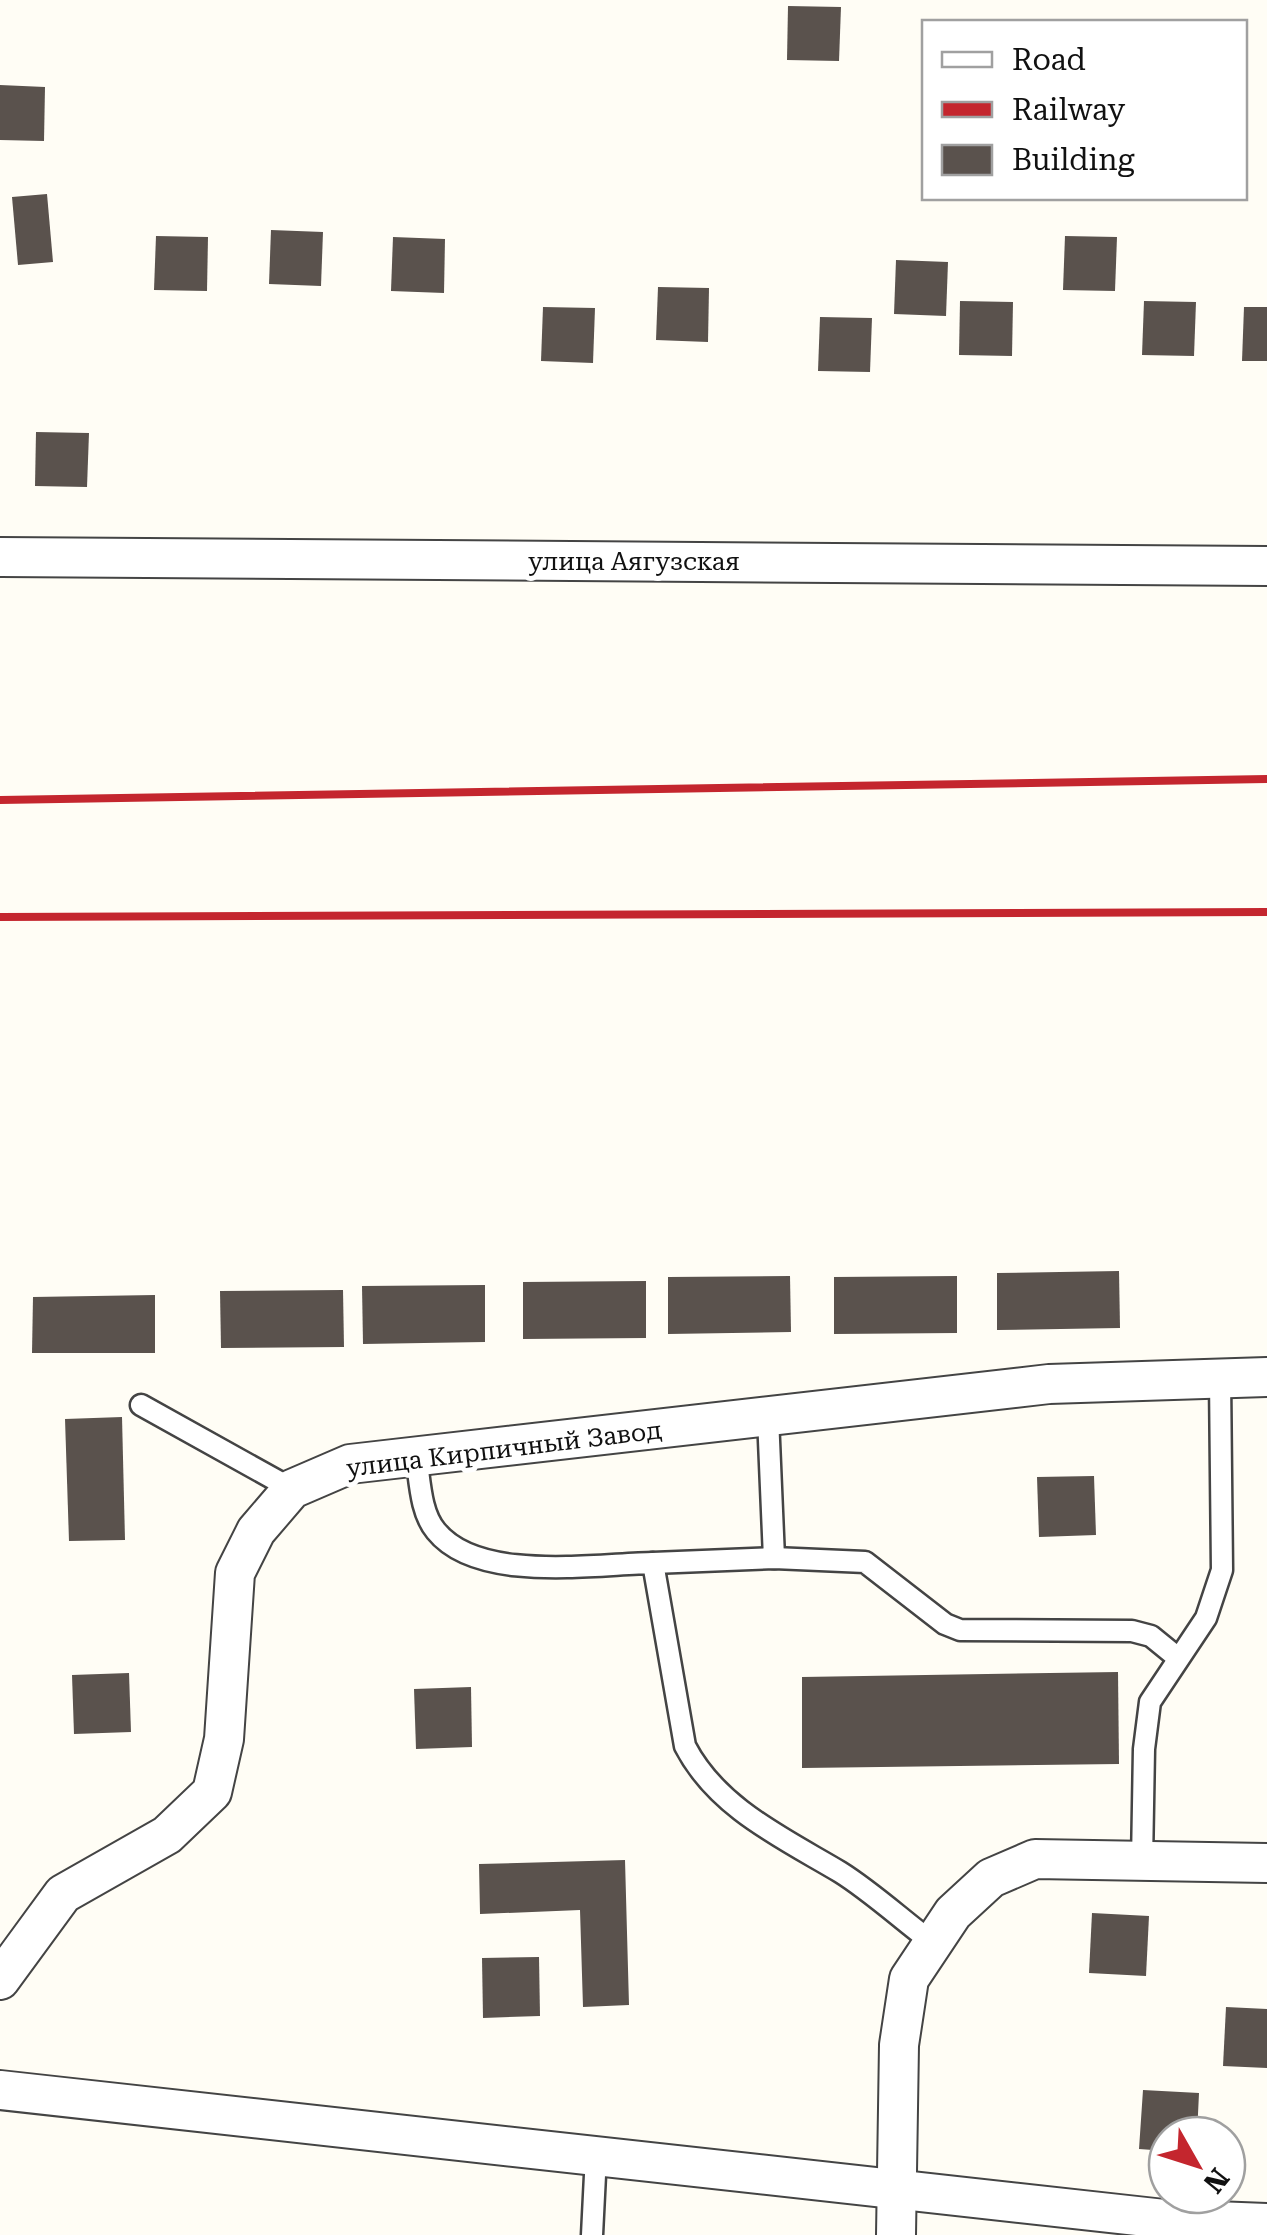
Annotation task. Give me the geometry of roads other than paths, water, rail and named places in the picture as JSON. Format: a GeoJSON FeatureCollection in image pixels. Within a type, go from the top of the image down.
{"type":"FeatureCollection","features":[{"type":"Feature","properties":{"kind":"street","name":"улица Аягузская"},"geometry":{"type":"LineString","coordinates":[[0,557],[1267,566]]}},
{"type":"Feature","properties":{"kind":"street","name":"улица Кирпичный Завод"},"geometry":{"type":"LineString","coordinates":[[0,1980],[63,1894],[167,1834],[212,1792],[224,1739],[235,1574],[256,1530],[292,1489],[350,1464],[416,1456],[1048,1384],[1267,1377]]}},
{"type":"Feature","properties":{"kind":"street"},"geometry":{"type":"LineString","coordinates":[[896,2235],[899,2044],[908,1979],[953,1913],[991,1878],[1036,1859],[1267,1863]]}},
{"type":"Feature","properties":{"kind":"street"},"geometry":{"type":"LineString","coordinates":[[0,2062],[17,2092],[897,2188],[1202,2228],[1267,2223]]}},
{"type":"Feature","properties":{"kind":"lane"},"geometry":{"type":"LineString","coordinates":[[1142,1862],[1144,1750],[1150,1702],[1206,1618],[1222,1570],[1220,1378]]}},
{"type":"Feature","properties":{"kind":"lane"},"geometry":{"type":"LineString","coordinates":[[140,1405],[292,1489]]}},
{"type":"Feature","properties":{"kind":"lane"},"geometry":{"type":"LineString","coordinates":[[768,1417],[774,1558]]}},
{"type":"Feature","properties":{"kind":"lane"},"geometry":{"type":"LineString","coordinates":[[416,1456],[425,1509],[436,1532],[460,1550],[496,1565],[774,1558],[865,1562],[944,1624],[960,1630],[1132,1631],[1151,1636],[1178,1658]]}},
{"type":"Feature","properties":{"kind":"lane"},"geometry":{"type":"LineString","coordinates":[[653,1563],[685,1746],[697,1770],[778,1838],[842,1874],[933,1943]]}},
{"type":"Feature","properties":{"kind":"lane"},"geometry":{"type":"LineString","coordinates":[[592,2235],[596,2155]]}},
{"type":"Feature","properties":{"kind":"railway"},"geometry":{"type":"LineString","coordinates":[[0,800],[1267,779]]}},
{"type":"Feature","properties":{"kind":"railway"},"geometry":{"type":"LineString","coordinates":[[0,917],[1267,912]]}}]}
